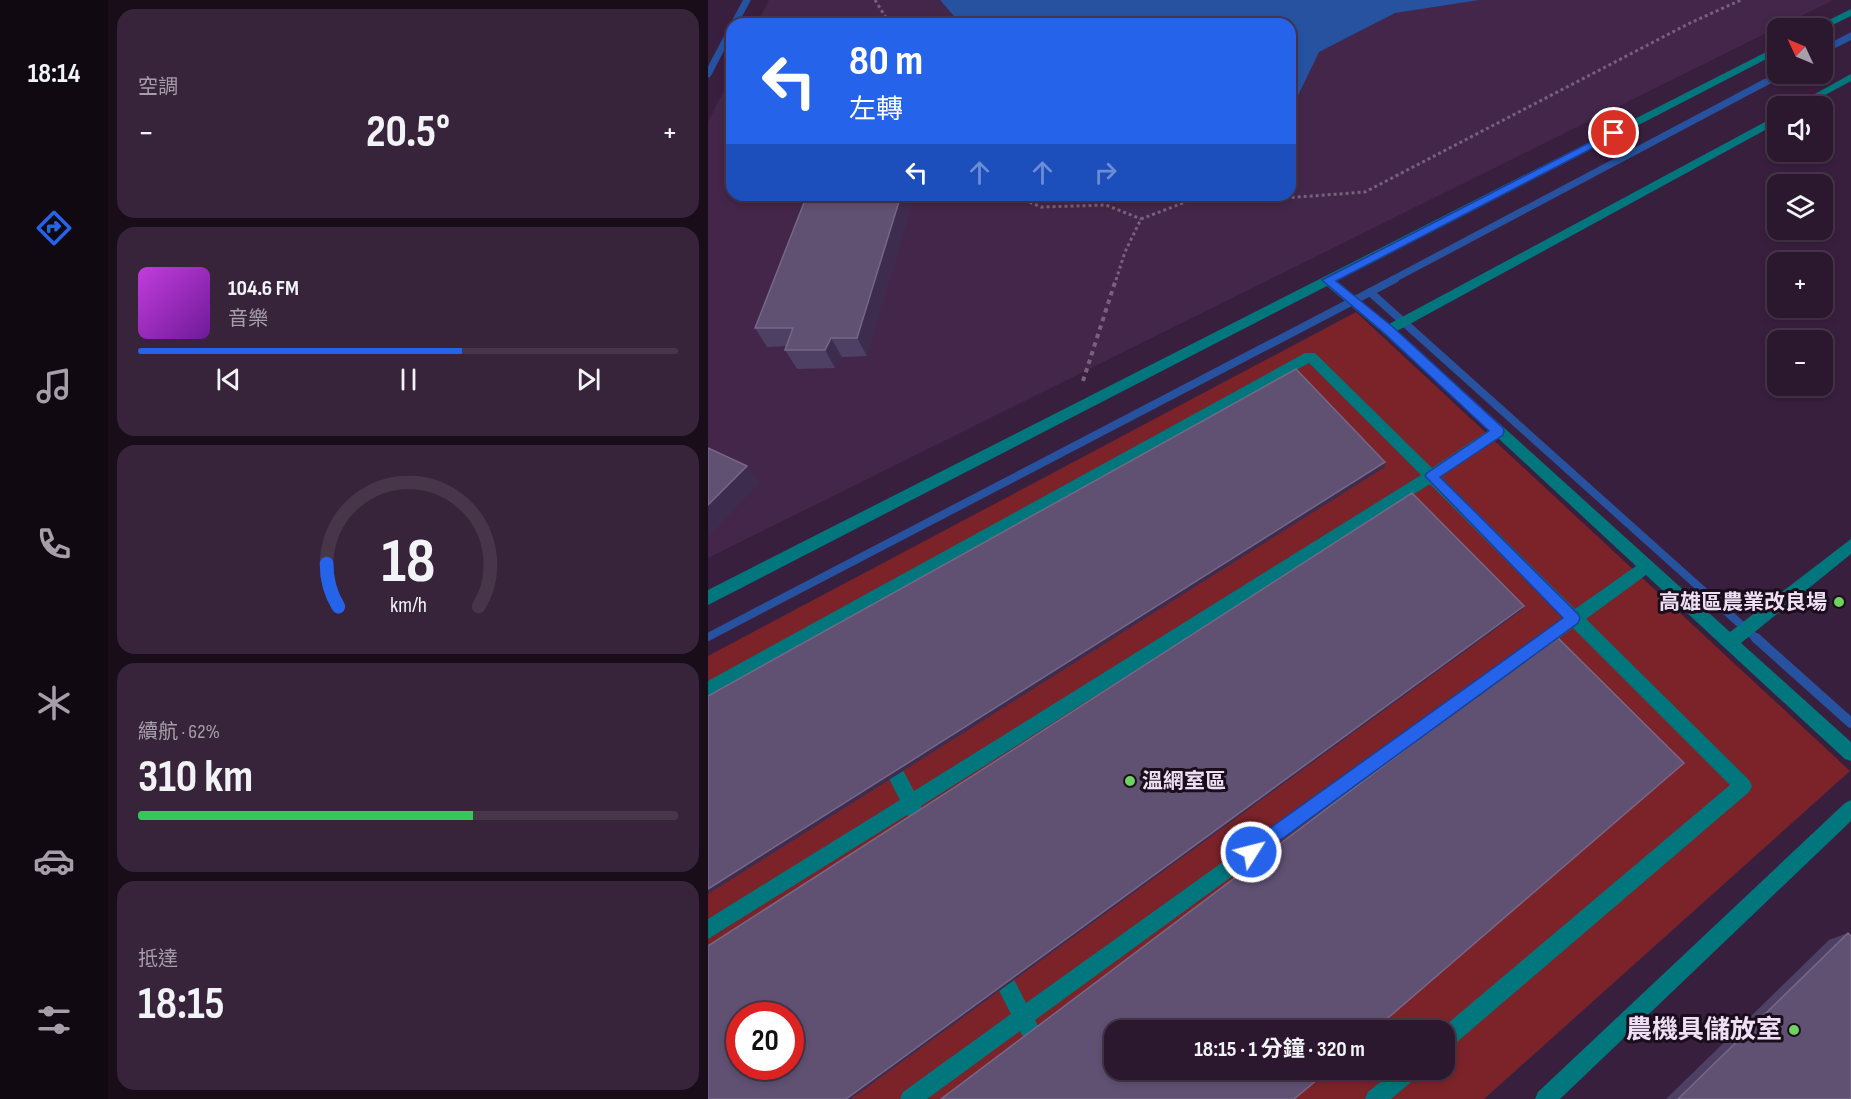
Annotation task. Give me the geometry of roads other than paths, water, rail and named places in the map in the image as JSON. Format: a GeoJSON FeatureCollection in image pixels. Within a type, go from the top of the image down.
{"type":"FeatureCollection","features":[{"type":"Feature","properties":{"kind":"street"},"geometry":{"type":"LineString","coordinates":[[1833,21],[1851,12]]}},
{"type":"Feature","properties":{"kind":"street"},"geometry":{"type":"LineString","coordinates":[[708,598],[1767,55]]}},
{"type":"Feature","properties":{"kind":"street"},"geometry":{"type":"LineString","coordinates":[[1816,96],[1851,77]]}},
{"type":"Feature","properties":{"kind":"street"},"geometry":{"type":"LineString","coordinates":[[1388,330],[1767,123]]}},
{"type":"Feature","properties":{"kind":"street"},"geometry":{"type":"LineString","coordinates":[[1328,280],[1388,330],[1851,753]]}},
{"type":"Feature","properties":{"kind":"street"},"geometry":{"type":"LineString","coordinates":[[708,690],[1310,356],[1743,786],[1455,1031]]}},
{"type":"Feature","properties":{"kind":"street"},"geometry":{"type":"LineString","coordinates":[[708,930],[1431,476],[1498,431]]}},
{"type":"Feature","properties":{"kind":"street"},"geometry":{"type":"LineString","coordinates":[[1729,643],[1851,545]]}},
{"type":"Feature","properties":{"kind":"street"},"geometry":{"type":"LineString","coordinates":[[910,1099],[1647,566]]}},
{"type":"Feature","properties":{"kind":"street"},"geometry":{"type":"LineString","coordinates":[[821,628],[831,648]]}},
{"type":"Feature","properties":{"kind":"street"},"geometry":{"type":"LineString","coordinates":[[879,741],[922,824]]}},
{"type":"Feature","properties":{"kind":"street"},"geometry":{"type":"LineString","coordinates":[[1545,1099],[1851,809]]}},
{"type":"Feature","properties":{"kind":"street"},"geometry":{"type":"LineString","coordinates":[[991,956],[1050,1068]]}},
{"type":"Feature","properties":{"kind":"street"},"geometry":{"type":"LineString","coordinates":[[1375,1099],[1398,1080]]}},
{"type":"Feature","properties":{"kind":"water"},"geometry":{"type":"Polygon","coordinates":[[[940,0],[1479,0],[1395,13],[1319,52],[1296,100],[1296,18],[956,18],[940,0]]]}},
{"type":"Feature","properties":{"kind":"waterway"},"geometry":{"type":"LineString","coordinates":[[737,18],[747,0]]}},
{"type":"Feature","properties":{"kind":"waterway"},"geometry":{"type":"LineString","coordinates":[[1833,45],[1851,36]]}},
{"type":"Feature","properties":{"kind":"waterway"},"geometry":{"type":"LineString","coordinates":[[708,74],[726,40]]}},
{"type":"Feature","properties":{"kind":"waterway"},"geometry":{"type":"LineString","coordinates":[[1392,280],[1767,81]]}},
{"type":"Feature","properties":{"kind":"waterway"},"geometry":{"type":"LineString","coordinates":[[1370,292],[1395,279]]}},
{"type":"Feature","properties":{"kind":"waterway"},"geometry":{"type":"LineString","coordinates":[[708,637],[1370,292]]}},
{"type":"Feature","properties":{"kind":"waterway"},"geometry":{"type":"LineString","coordinates":[[1370,292],[1757,639]]}},
{"type":"Feature","properties":{"kind":"waterway"},"geometry":{"type":"LineString","coordinates":[[1756,638],[1851,723]]}},
{"type":"Feature","properties":{"kind":"place","name":"高雄區農業改良場"},"geometry":{"type":"Point","coordinates":[1839,602]}},
{"type":"Feature","properties":{"kind":"place","name":"溫網室區"},"geometry":{"type":"Point","coordinates":[1130,781]}},
{"type":"Feature","properties":{"kind":"place","name":"農機具儲放室"},"geometry":{"type":"Point","coordinates":[1794,1030]}}]}
